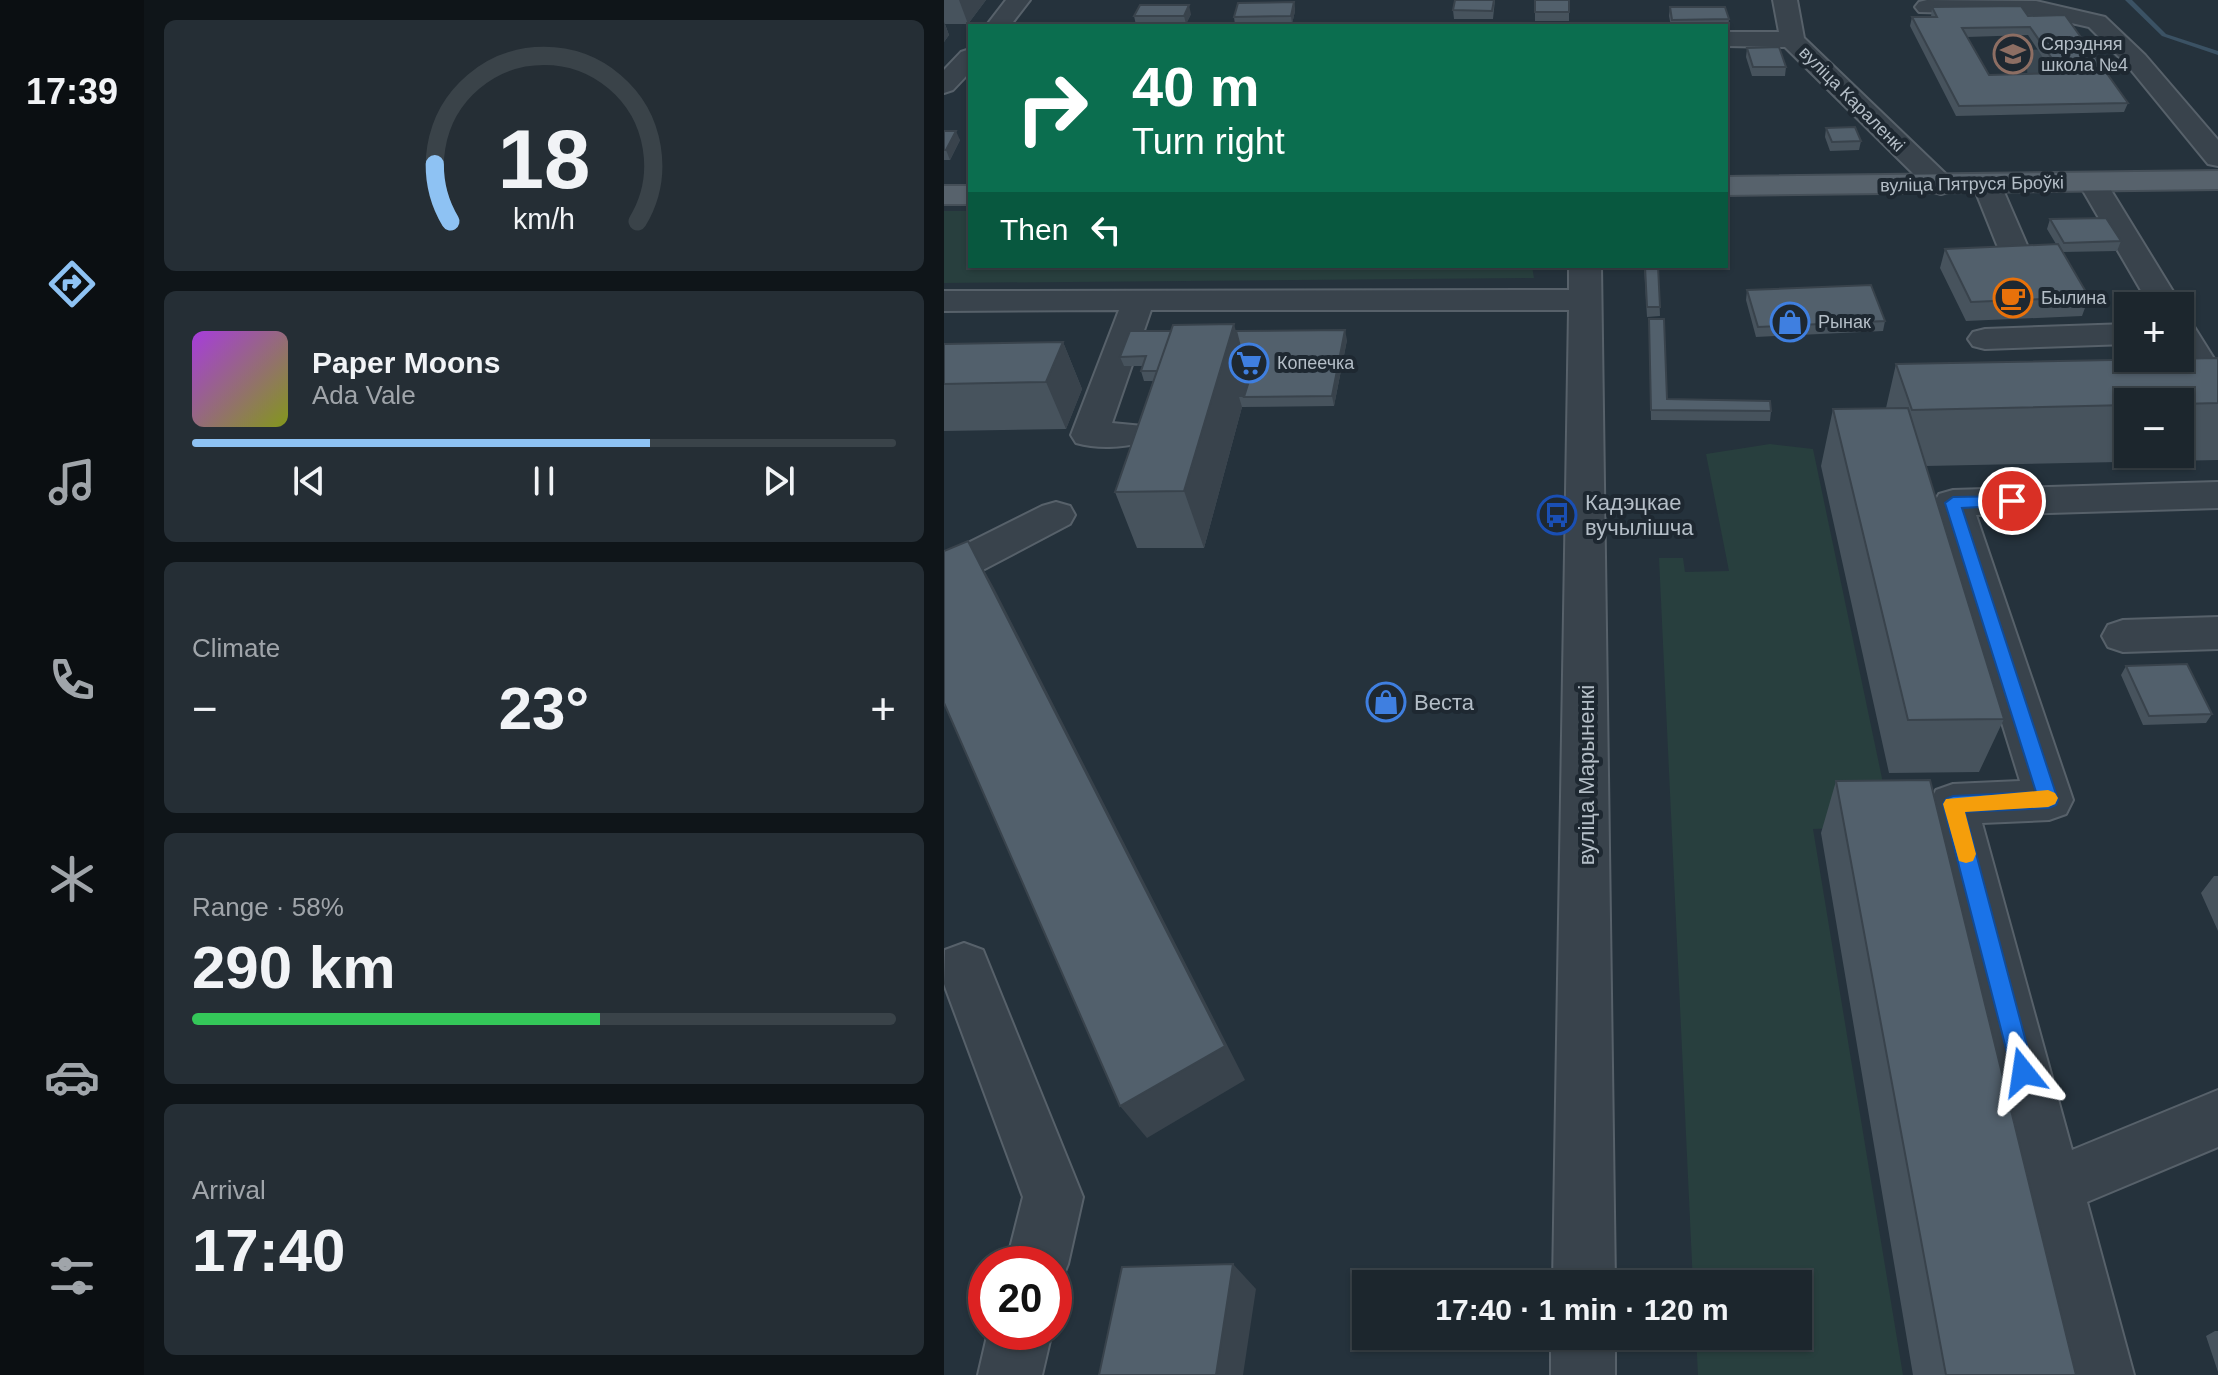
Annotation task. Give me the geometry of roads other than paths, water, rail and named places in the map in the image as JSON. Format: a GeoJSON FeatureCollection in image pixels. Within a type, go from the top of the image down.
{"type":"FeatureCollection","features":[{"type":"Feature","properties":{"kind":"main road","name":"вуліца Пятруся Броўкі"},"geometry":{"type":"LineString","coordinates":[[1728,186],[2218,180]]}},
{"type":"Feature","properties":{"kind":"main road"},"geometry":{"type":"LineString","coordinates":[[944,195],[968,195]]}},
{"type":"Feature","properties":{"kind":"street"},"geometry":{"type":"LineString","coordinates":[[1000,24],[1018,0]]}},
{"type":"Feature","properties":{"kind":"street","name":"вуліца Караленкі"},"geometry":{"type":"LineString","coordinates":[[1785,0],[1792,40],[1941,185]]}},
{"type":"Feature","properties":{"kind":"street"},"geometry":{"type":"LineString","coordinates":[[1927,7],[2036,8],[2097,22],[2136,60],[2218,158]]}},
{"type":"Feature","properties":{"kind":"street"},"geometry":{"type":"LineString","coordinates":[[1728,39],[1792,40]]}},
{"type":"Feature","properties":{"kind":"street"},"geometry":{"type":"LineString","coordinates":[[944,85],[968,59]]}},
{"type":"Feature","properties":{"kind":"street"},"geometry":{"type":"LineString","coordinates":[[2106,61],[2136,60]]}},
{"type":"Feature","properties":{"kind":"street"},"geometry":{"type":"LineString","coordinates":[[2092,182],[2157,292]]}},
{"type":"Feature","properties":{"kind":"street"},"geometry":{"type":"LineString","coordinates":[[1987,185],[2012,245]]}},
{"type":"Feature","properties":{"kind":"street"},"geometry":{"type":"LineString","coordinates":[[944,301],[1138,302],[1585,283]]}},
{"type":"Feature","properties":{"kind":"street","name":"вуліца Марыненкі"},"geometry":{"type":"LineString","coordinates":[[1584,1270],[1585,283]]}},
{"type":"Feature","properties":{"kind":"street"},"geometry":{"type":"LineString","coordinates":[[1130,434],[1089,435],[1138,302]]}},
{"type":"Feature","properties":{"kind":"street"},"geometry":{"type":"LineString","coordinates":[[1985,339],[2114,334]]}},
{"type":"Feature","properties":{"kind":"street"},"geometry":{"type":"LineString","coordinates":[[2152,388],[2214,387],[2194,353]]}},
{"type":"Feature","properties":{"kind":"street"},"geometry":{"type":"LineString","coordinates":[[2102,1375],[1953,804],[2049,800],[1953,503],[2218,495]]}},
{"type":"Feature","properties":{"kind":"street"},"geometry":{"type":"LineString","coordinates":[[944,573],[1056,515]]}},
{"type":"Feature","properties":{"kind":"street"},"geometry":{"type":"LineString","coordinates":[[2123,636],[2218,633]]}},
{"type":"Feature","properties":{"kind":"street"},"geometry":{"type":"LineString","coordinates":[[964,967],[1053,1197],[1041,1246]]}},
{"type":"Feature","properties":{"kind":"street"},"geometry":{"type":"LineString","coordinates":[[2053,1187],[2218,1118]]}},
{"type":"Feature","properties":{"kind":"street"},"geometry":{"type":"LineString","coordinates":[[1010,1375],[1016,1350]]}},
{"type":"Feature","properties":{"kind":"street"},"geometry":{"type":"LineString","coordinates":[[1583,1350],[1583,1375]]}},
{"type":"Feature","properties":{"kind":"waterway"},"geometry":{"type":"LineString","coordinates":[[2128,0],[2164,35],[2218,53]]}},
{"type":"Feature","properties":{"kind":"tunnel"},"geometry":{"type":"LineString","coordinates":[[2027,63],[2091,61]]}},
{"type":"Feature","properties":{"kind":"place","name":"Сярэдняя школа №4"},"geometry":{"type":"Point","coordinates":[2013,54]}},
{"type":"Feature","properties":{"kind":"place","name":"Былина"},"geometry":{"type":"Point","coordinates":[2013,298]}},
{"type":"Feature","properties":{"kind":"place","name":"Рынак"},"geometry":{"type":"Point","coordinates":[1790,322]}},
{"type":"Feature","properties":{"kind":"place","name":"Копеечка"},"geometry":{"type":"Point","coordinates":[1249,363]}},
{"type":"Feature","properties":{"kind":"place","name":"Кадэцкае вучылішча"},"geometry":{"type":"Point","coordinates":[1557,515]}},
{"type":"Feature","properties":{"kind":"place","name":"Веста"},"geometry":{"type":"Point","coordinates":[1386,702]}}]}
